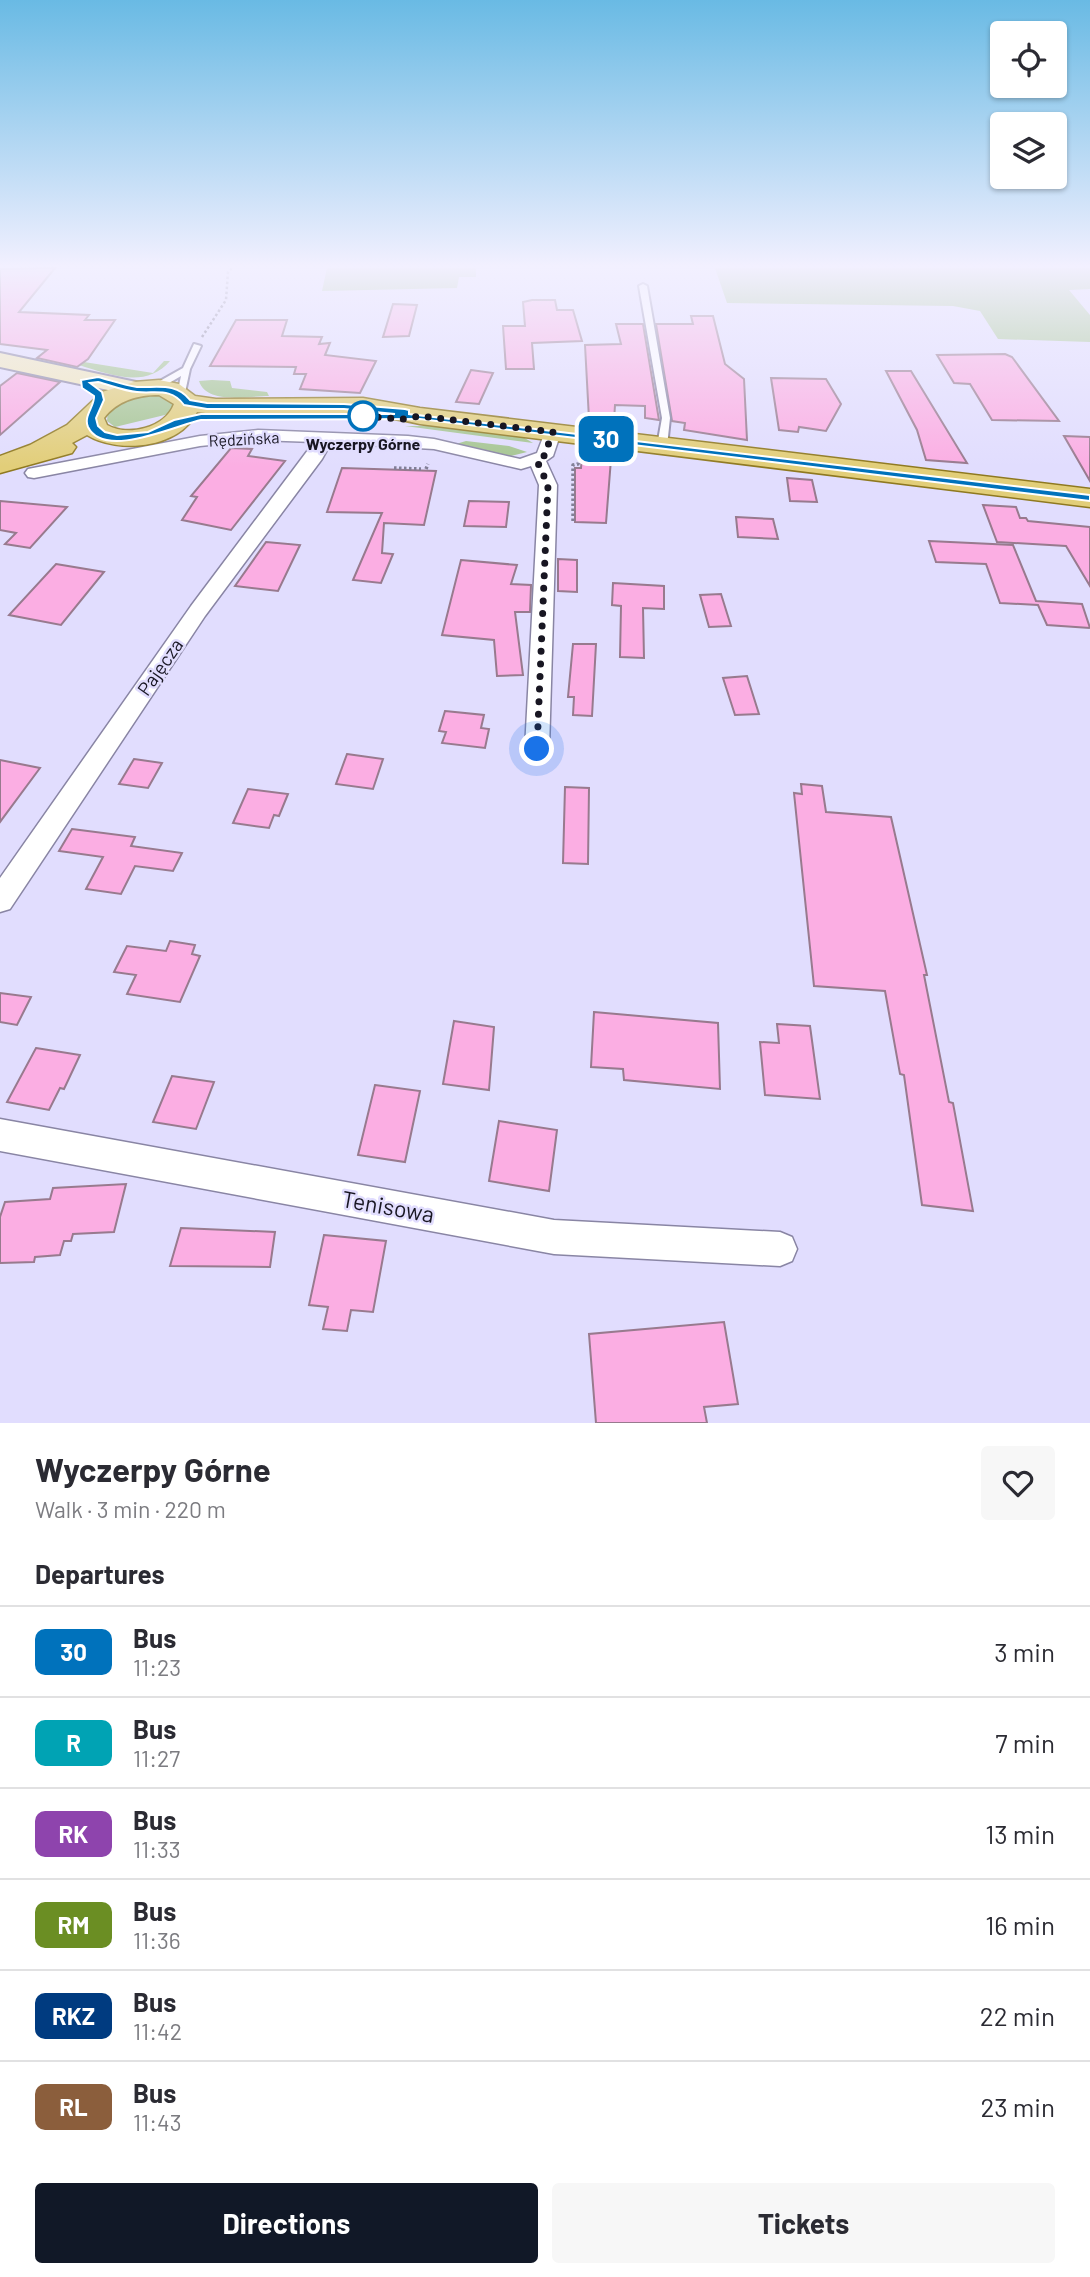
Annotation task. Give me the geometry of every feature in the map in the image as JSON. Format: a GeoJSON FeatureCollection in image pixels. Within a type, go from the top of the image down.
{"type":"FeatureCollection","features":[{"type":"Feature","properties":{"kind":"main road"},"geometry":{"type":"LineString","coordinates":[[0,360],[85,380],[98,379],[145,389],[182,406],[160,431],[139,437],[99,420]]}},
{"type":"Feature","properties":{"kind":"main road"},"geometry":{"type":"LineString","coordinates":[[85,380],[86,386],[98,394],[99,420]]}},
{"type":"Feature","properties":{"kind":"main road"},"geometry":{"type":"LineString","coordinates":[[99,420],[115,396],[145,389]]}},
{"type":"Feature","properties":{"kind":"main road","name":"Rędzińska"},"geometry":{"type":"LineString","coordinates":[[182,406],[201,417],[420,416],[1090,498]]}},
{"type":"Feature","properties":{"kind":"main road","name":"Rędzińska"},"geometry":{"type":"LineString","coordinates":[[0,465],[37,462],[99,420]]}},
{"type":"Feature","properties":{"kind":"street"},"geometry":{"type":"LineString","coordinates":[[537,749],[548,485],[537,461],[544,456],[553,432]]}},
{"type":"Feature","properties":{"kind":"street","name":"Rędzińska"},"geometry":{"type":"LineString","coordinates":[[37,462],[258,435],[421,442],[510,463],[537,461]]}},
{"type":"Feature","properties":{"kind":"street","name":"Pajęcza"},"geometry":{"type":"LineString","coordinates":[[0,900],[198,611],[316,454],[325,438]]}},
{"type":"Feature","properties":{"kind":"street","name":"Tenisowa"},"geometry":{"type":"LineString","coordinates":[[0,1135],[554,1237],[780,1249]]}},
{"type":"Feature","properties":{"kind":"lane"},"geometry":{"type":"LineString","coordinates":[[651,334],[666,418],[662,446]]}},
{"type":"Feature","properties":{"kind":"lane"},"geometry":{"type":"LineString","coordinates":[[182,406],[186,369],[197,346]]}},
{"type":"Feature","properties":{"kind":"lane"},"geometry":{"type":"LineString","coordinates":[[145,389],[186,369]]}},
{"type":"Feature","properties":{"kind":"path"},"geometry":{"type":"LineString","coordinates":[[197,346],[204,334]]}},
{"type":"Feature","properties":{"kind":"path"},"geometry":{"type":"LineString","coordinates":[[573,521],[573,465],[578,464],[579,454]]}},
{"type":"Feature","properties":{"kind":"path"},"geometry":{"type":"LineString","coordinates":[[394,468],[425,467]]}},
{"type":"Feature","properties":{"kind":"green space"},"geometry":{"type":"Polygon","coordinates":[[[995,334],[1090,334],[1090,342],[998,339],[995,334]]]}},
{"type":"Feature","properties":{"kind":"green space"},"geometry":{"type":"Polygon","coordinates":[[[164,361],[170,361],[161,370],[150,375],[139,377],[116,376],[79,365],[84,362],[153,373],[164,361]]]}},
{"type":"Feature","properties":{"kind":"green space"},"geometry":{"type":"Polygon","coordinates":[[[199,381],[230,381],[232,388],[267,392],[269,396],[219,396],[203,389],[199,381]]]}},
{"type":"Feature","properties":{"kind":"green space"},"geometry":{"type":"Polygon","coordinates":[[[156,394],[174,402],[173,413],[115,427],[107,421],[108,411],[128,398],[156,394]]]}},
{"type":"Feature","properties":{"kind":"green space"},"geometry":{"type":"Polygon","coordinates":[[[405,426],[438,426],[523,437],[533,443],[405,426]]]}},
{"type":"Feature","properties":{"kind":"green space"},"geometry":{"type":"Polygon","coordinates":[[[466,441],[509,446],[527,452],[507,457],[456,444],[466,441]]]}},
{"type":"Feature","properties":{"kind":"building"},"geometry":{"type":"Polygon","coordinates":[[[0,334],[105,334],[88,359],[77,367],[37,358],[47,350],[0,344],[0,334]]]}},
{"type":"Feature","properties":{"kind":"building"},"geometry":{"type":"Polygon","coordinates":[[[228,334],[322,337],[319,344],[330,343],[325,355],[376,361],[360,393],[300,389],[306,374],[294,374],[296,367],[210,366],[228,334]]]}},
{"type":"Feature","properties":{"kind":"building"},"geometry":{"type":"Polygon","coordinates":[[[384,334],[409,334],[409,336],[383,337],[384,334]]]}},
{"type":"Feature","properties":{"kind":"building"},"geometry":{"type":"Polygon","coordinates":[[[504,334],[580,334],[582,341],[532,343],[534,369],[506,369],[504,334]]]}},
{"type":"Feature","properties":{"kind":"building"},"geometry":{"type":"Polygon","coordinates":[[[619,334],[645,334],[659,420],[645,418],[645,406],[615,405],[614,421],[589,419],[585,345],[621,344],[619,334]]]}},
{"type":"Feature","properties":{"kind":"building"},"geometry":{"type":"Polygon","coordinates":[[[658,334],[718,334],[725,364],[744,379],[747,440],[684,430],[685,423],[672,421],[658,334]]]}},
{"type":"Feature","properties":{"kind":"building"},"geometry":{"type":"Polygon","coordinates":[[[1005,354],[1012,357],[1059,421],[992,420],[970,384],[954,383],[937,355],[1005,354]]]}},
{"type":"Feature","properties":{"kind":"building"},"geometry":{"type":"Polygon","coordinates":[[[471,370],[493,373],[479,404],[456,402],[471,370]]]}},
{"type":"Feature","properties":{"kind":"building"},"geometry":{"type":"Polygon","coordinates":[[[886,371],[911,371],[967,463],[926,460],[917,430],[886,371]]]}},
{"type":"Feature","properties":{"kind":"building"},"geometry":{"type":"Polygon","coordinates":[[[17,373],[60,382],[0,435],[0,386],[17,373]]]}},
{"type":"Feature","properties":{"kind":"building"},"geometry":{"type":"Polygon","coordinates":[[[771,378],[826,379],[841,404],[826,431],[799,427],[798,432],[779,430],[771,378]]]}},
{"type":"Feature","properties":{"kind":"building"},"geometry":{"type":"Polygon","coordinates":[[[1064,436],[1090,437],[1090,481],[1064,436]]]}},
{"type":"Feature","properties":{"kind":"building"},"geometry":{"type":"Polygon","coordinates":[[[231,448],[252,449],[248,456],[285,461],[231,530],[182,520],[197,497],[191,496],[231,448]]]}},
{"type":"Feature","properties":{"kind":"building"},"geometry":{"type":"Polygon","coordinates":[[[582,457],[611,459],[606,523],[575,522],[575,468],[581,468],[582,457]]]}},
{"type":"Feature","properties":{"kind":"building"},"geometry":{"type":"Polygon","coordinates":[[[342,468],[436,471],[424,525],[384,523],[382,553],[393,554],[381,583],[353,580],[382,513],[327,512],[342,468]]]}},
{"type":"Feature","properties":{"kind":"building"},"geometry":{"type":"Polygon","coordinates":[[[787,478],[812,480],[817,502],[790,501],[787,478]]]}},
{"type":"Feature","properties":{"kind":"building"},"geometry":{"type":"Polygon","coordinates":[[[0,501],[67,507],[30,548],[5,544],[16,533],[0,530],[0,501]]]}},
{"type":"Feature","properties":{"kind":"building"},"geometry":{"type":"Polygon","coordinates":[[[469,501],[509,502],[506,527],[464,526],[469,501]]]}},
{"type":"Feature","properties":{"kind":"building"},"geometry":{"type":"Polygon","coordinates":[[[983,505],[1016,507],[1020,518],[1026,518],[1028,521],[1090,527],[1090,586],[1066,546],[997,542],[983,505]]]}},
{"type":"Feature","properties":{"kind":"building"},"geometry":{"type":"Polygon","coordinates":[[[736,517],[773,519],[778,539],[738,537],[736,517]]]}},
{"type":"Feature","properties":{"kind":"building"},"geometry":{"type":"Polygon","coordinates":[[[929,541],[1013,545],[1036,601],[1082,604],[1090,628],[1047,625],[1038,605],[1000,603],[986,564],[936,562],[929,541]]]}},
{"type":"Feature","properties":{"kind":"building"},"geometry":{"type":"Polygon","coordinates":[[[266,542],[300,545],[278,591],[235,586],[266,542]]]}},
{"type":"Feature","properties":{"kind":"building"},"geometry":{"type":"Polygon","coordinates":[[[558,559],[577,560],[577,592],[558,591],[558,559]]]}},
{"type":"Feature","properties":{"kind":"building"},"geometry":{"type":"Polygon","coordinates":[[[461,560],[517,565],[511,584],[531,585],[530,612],[515,612],[523,675],[497,676],[494,640],[442,635],[461,560]]]}},
{"type":"Feature","properties":{"kind":"building"},"geometry":{"type":"Polygon","coordinates":[[[56,564],[104,572],[61,625],[9,615],[56,564]]]}},
{"type":"Feature","properties":{"kind":"building"},"geometry":{"type":"Polygon","coordinates":[[[613,583],[664,586],[664,609],[643,608],[644,658],[620,657],[621,606],[612,605],[613,583]]]}},
{"type":"Feature","properties":{"kind":"building"},"geometry":{"type":"Polygon","coordinates":[[[721,594],[731,626],[709,627],[700,595],[721,594]]]}},
{"type":"Feature","properties":{"kind":"building"},"geometry":{"type":"Polygon","coordinates":[[[573,644],[596,644],[592,716],[573,715],[574,697],[568,697],[573,644]]]}},
{"type":"Feature","properties":{"kind":"building"},"geometry":{"type":"Polygon","coordinates":[[[747,676],[759,714],[735,715],[723,678],[747,676]]]}},
{"type":"Feature","properties":{"kind":"building"},"geometry":{"type":"Polygon","coordinates":[[[445,711],[484,715],[481,728],[489,729],[485,748],[442,743],[446,732],[439,731],[445,711]]]}},
{"type":"Feature","properties":{"kind":"building"},"geometry":{"type":"Polygon","coordinates":[[[347,754],[383,759],[373,789],[336,784],[347,754]]]}},
{"type":"Feature","properties":{"kind":"building"},"geometry":{"type":"Polygon","coordinates":[[[134,759],[162,763],[148,788],[119,784],[134,759]]]}},
{"type":"Feature","properties":{"kind":"building"},"geometry":{"type":"Polygon","coordinates":[[[0,760],[40,768],[0,822],[0,760]]]}},
{"type":"Feature","properties":{"kind":"building"},"geometry":{"type":"Polygon","coordinates":[[[801,784],[822,786],[826,812],[891,817],[927,975],[924,975],[949,1102],[953,1103],[973,1211],[922,1205],[904,1075],[900,1074],[885,991],[814,986],[794,793],[802,794],[801,784]]]}},
{"type":"Feature","properties":{"kind":"building"},"geometry":{"type":"Polygon","coordinates":[[[565,787],[589,788],[588,864],[563,863],[565,787]]]}},
{"type":"Feature","properties":{"kind":"building"},"geometry":{"type":"Polygon","coordinates":[[[248,789],[288,794],[279,816],[274,815],[269,828],[233,823],[248,789]]]}},
{"type":"Feature","properties":{"kind":"building"},"geometry":{"type":"Polygon","coordinates":[[[72,829],[135,837],[131,846],[182,853],[173,871],[135,866],[121,894],[86,889],[103,857],[59,851],[72,829]]]}},
{"type":"Feature","properties":{"kind":"building"},"geometry":{"type":"Polygon","coordinates":[[[170,941],[195,945],[192,954],[200,956],[180,1002],[127,994],[136,975],[114,972],[127,946],[166,951],[170,941]]]}},
{"type":"Feature","properties":{"kind":"building"},"geometry":{"type":"Polygon","coordinates":[[[0,993],[31,997],[17,1025],[0,1022],[0,993]]]}},
{"type":"Feature","properties":{"kind":"building"},"geometry":{"type":"Polygon","coordinates":[[[594,1012],[718,1023],[720,1089],[624,1080],[623,1069],[591,1067],[594,1012]]]}},
{"type":"Feature","properties":{"kind":"building"},"geometry":{"type":"Polygon","coordinates":[[[454,1021],[494,1027],[489,1090],[443,1084],[454,1021]]]}},
{"type":"Feature","properties":{"kind":"building"},"geometry":{"type":"Polygon","coordinates":[[[777,1024],[810,1026],[820,1099],[765,1095],[760,1042],[779,1043],[777,1024]]]}},
{"type":"Feature","properties":{"kind":"building"},"geometry":{"type":"Polygon","coordinates":[[[36,1048],[80,1055],[64,1089],[60,1088],[49,1110],[7,1102],[36,1048]]]}},
{"type":"Feature","properties":{"kind":"building"},"geometry":{"type":"Polygon","coordinates":[[[172,1076],[214,1082],[196,1129],[153,1122],[172,1076]]]}},
{"type":"Feature","properties":{"kind":"building"},"geometry":{"type":"Polygon","coordinates":[[[375,1085],[420,1091],[405,1162],[358,1155],[375,1085]]]}},
{"type":"Feature","properties":{"kind":"building"},"geometry":{"type":"Polygon","coordinates":[[[499,1121],[557,1130],[549,1191],[489,1181],[499,1121]]]}},
{"type":"Feature","properties":{"kind":"building"},"geometry":{"type":"Polygon","coordinates":[[[126,1184],[114,1232],[73,1234],[71,1241],[64,1241],[60,1255],[35,1257],[34,1262],[0,1263],[0,1217],[5,1202],[50,1199],[53,1188],[126,1184]]]}},
{"type":"Feature","properties":{"kind":"building"},"geometry":{"type":"Polygon","coordinates":[[[181,1228],[275,1232],[270,1267],[170,1266],[181,1228]]]}},
{"type":"Feature","properties":{"kind":"building"},"geometry":{"type":"Polygon","coordinates":[[[324,1235],[386,1241],[373,1312],[351,1310],[347,1331],[323,1329],[328,1307],[309,1305],[324,1235]]]}},
{"type":"Feature","properties":{"kind":"building"},"geometry":{"type":"Polygon","coordinates":[[[724,1322],[738,1404],[704,1407],[707,1423],[596,1423],[589,1334],[724,1322]]]}},
{"type":"Feature","properties":{"kind":"bus line","name":"30"},"geometry":{"type":"LineString","coordinates":[[405,412],[344,407],[207,406],[187,402],[181,395],[165,389],[136,389],[98,379],[85,380],[86,386],[98,394],[100,400],[91,418],[93,427],[101,434],[117,438],[150,435],[177,422],[201,417],[358,416],[403,419],[420,416],[1090,498]]}},
{"type":"Feature","properties":{"kind":"place","name":"Wyczerpy Górne"},"geometry":{"type":"Point","coordinates":[363,416]}},
{"type":"Feature","properties":{"kind":"route"},"geometry":{"type":"LineString","coordinates":[[363,416],[358,416],[403,419],[420,416],[553,432],[544,456],[537,461],[548,485],[537,749]]}}]}
